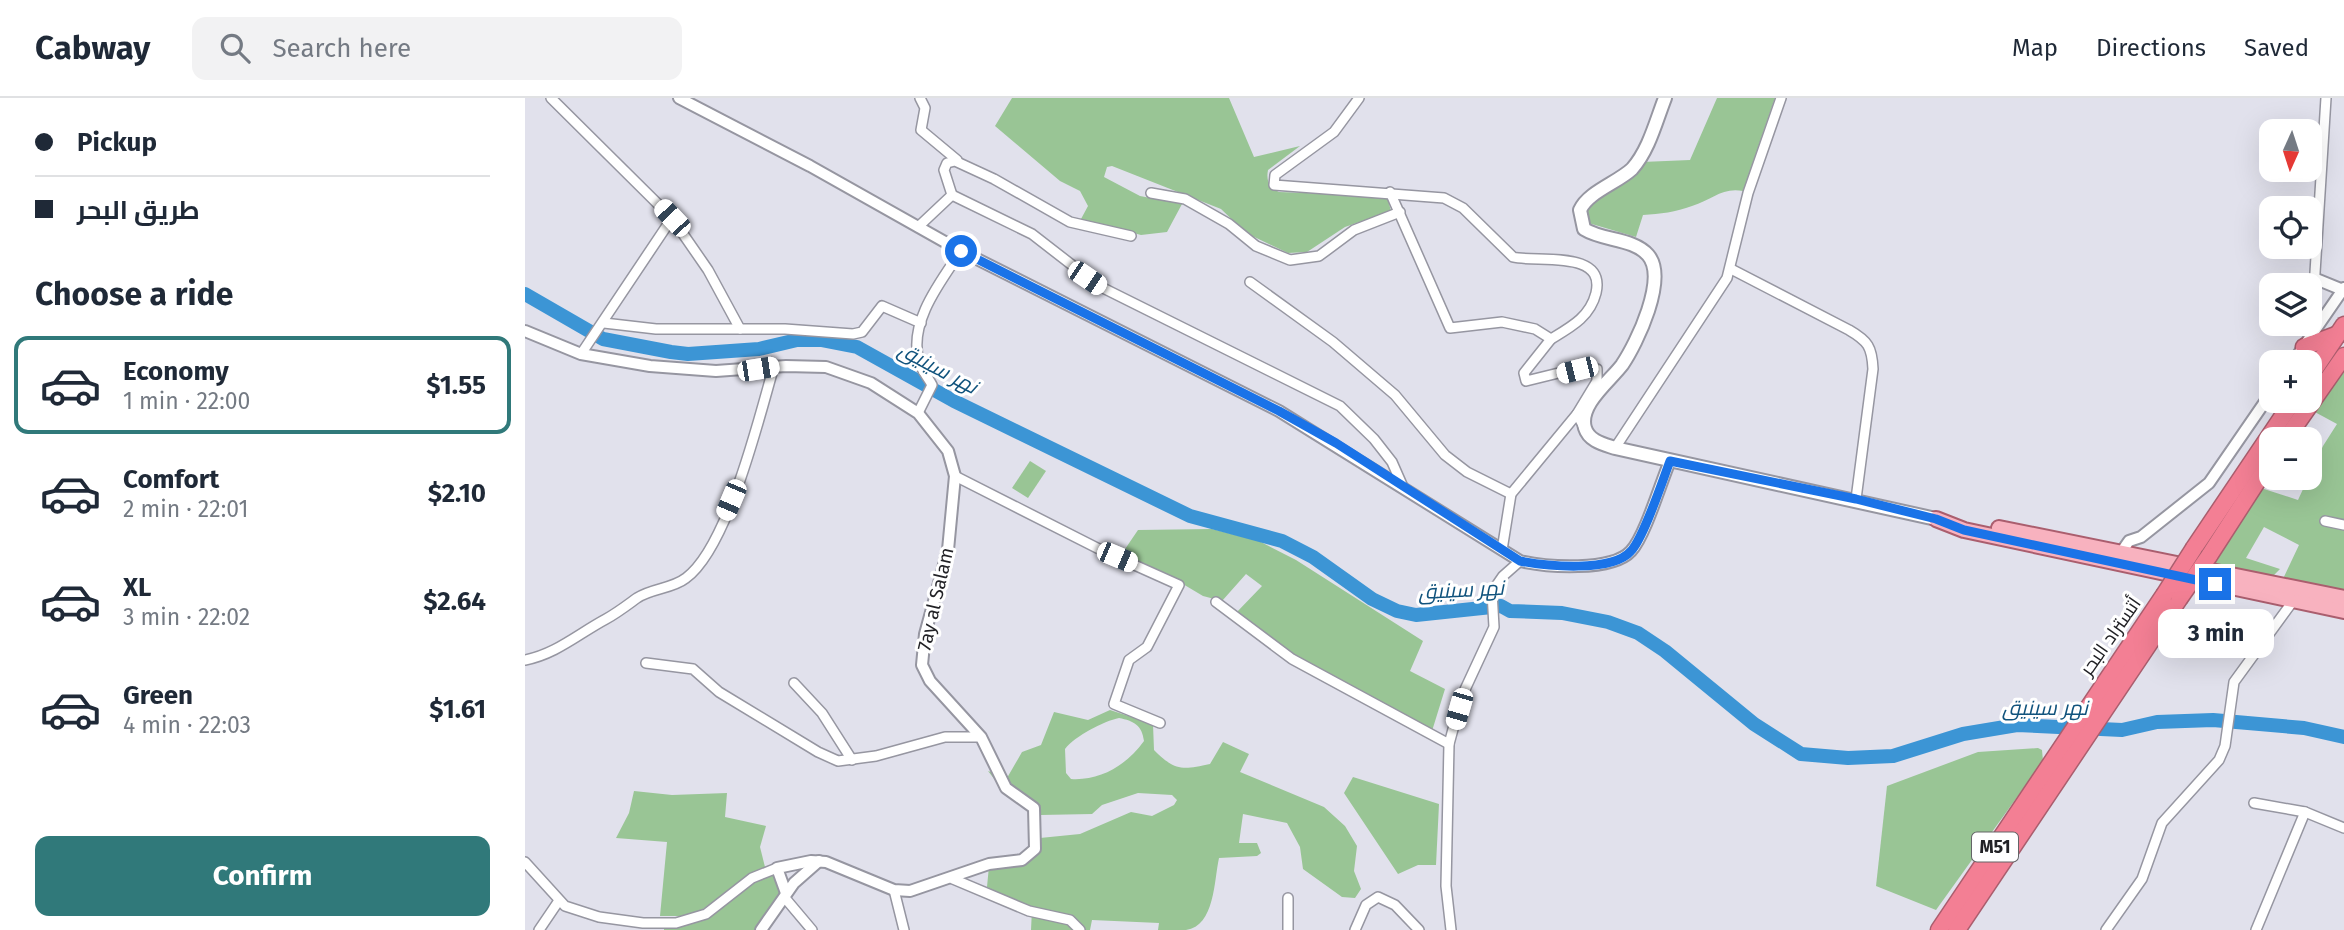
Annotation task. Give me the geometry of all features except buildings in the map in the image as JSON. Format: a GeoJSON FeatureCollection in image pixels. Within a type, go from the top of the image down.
{"type":"FeatureCollection","features":[{"type":"Feature","properties":{"kind":"highway"},"geometry":{"type":"LineString","coordinates":[[2308,341],[2341,330]]}},
{"type":"Feature","properties":{"kind":"highway"},"geometry":{"type":"LineString","coordinates":[[2322,358],[2341,330]]}},
{"type":"Feature","properties":{"kind":"highway"},"geometry":{"type":"LineString","coordinates":[[2294,427],[2344,356]]}},
{"type":"Feature","properties":{"kind":"highway","name":"أتستراد البحر"},"geometry":{"type":"LineString","coordinates":[[1957,930],[2109,702],[2286,413]]}},
{"type":"Feature","properties":{"kind":"highway","name":"أتستراد البحر"},"geometry":{"type":"LineString","coordinates":[[2201,552],[2259,476]]}},
{"type":"Feature","properties":{"kind":"highway","name":"أتستراد البحر"},"geometry":{"type":"LineString","coordinates":[[1939,930],[2092,699],[2172,597]]}},
{"type":"Feature","properties":{"kind":"main road"},"geometry":{"type":"LineString","coordinates":[[1665,98],[1648,143],[1634,166],[1617,181],[1585,201],[1580,210],[1584,229],[1640,249],[1648,255],[1656,272],[1652,297],[1624,362],[1590,405],[1584,427],[1593,439],[1615,448],[1670,461],[1856,499],[1936,519],[2122,558],[2344,598]]}},
{"type":"Feature","properties":{"kind":"main road"},"geometry":{"type":"LineString","coordinates":[[2139,561],[2293,601],[2344,611]]}},
{"type":"Feature","properties":{"kind":"street"},"geometry":{"type":"LineString","coordinates":[[551,98],[672,218],[708,270],[740,328]]}},
{"type":"Feature","properties":{"kind":"street"},"geometry":{"type":"LineString","coordinates":[[680,98],[810,166],[961,251],[1231,385],[1336,443],[1520,561],[1543,565],[1578,565],[1621,559],[1637,543],[1670,461]]}},
{"type":"Feature","properties":{"kind":"street"},"geometry":{"type":"LineString","coordinates":[[920,98],[925,103],[921,130],[960,162],[1070,222],[1131,236]]}},
{"type":"Feature","properties":{"kind":"street"},"geometry":{"type":"LineString","coordinates":[[1359,98],[1334,132],[1286,165],[1275,175],[1273,182],[1281,188],[1436,195],[1453,201],[1513,257],[1569,261],[1591,270],[1597,282],[1591,309],[1579,321],[1551,339],[1533,358],[1523,378],[1529,380],[1594,367],[1598,378],[1577,414],[1511,494],[1502,550]]}},
{"type":"Feature","properties":{"kind":"street"},"geometry":{"type":"LineString","coordinates":[[1615,448],[1630,420],[1695,330],[1731,269],[1748,194],[1781,98]]}},
{"type":"Feature","properties":{"kind":"street"},"geometry":{"type":"LineString","coordinates":[[2316,273],[2326,98]]}},
{"type":"Feature","properties":{"kind":"street"},"geometry":{"type":"LineString","coordinates":[[960,162],[951,161],[944,170],[952,195],[1032,234],[1099,286],[1340,406],[1374,439],[1392,462],[1403,487]]}},
{"type":"Feature","properties":{"kind":"street"},"geometry":{"type":"LineString","coordinates":[[1390,192],[1438,307],[1450,328],[1501,322],[1535,329],[1551,339]]}},
{"type":"Feature","properties":{"kind":"street"},"geometry":{"type":"LineString","coordinates":[[1151,193],[1185,199],[1229,224],[1256,246],[1290,260],[1319,256],[1348,233],[1400,212]]}},
{"type":"Feature","properties":{"kind":"street"},"geometry":{"type":"LineString","coordinates":[[918,227],[952,195]]}},
{"type":"Feature","properties":{"kind":"street"},"geometry":{"type":"LineString","coordinates":[[584,350],[672,218]]}},
{"type":"Feature","properties":{"kind":"street"},"geometry":{"type":"LineString","coordinates":[[918,413],[932,385],[918,358],[921,323],[938,285],[961,251]]}},
{"type":"Feature","properties":{"kind":"street"},"geometry":{"type":"LineString","coordinates":[[1731,269],[1849,330],[1867,341],[1872,349],[1873,369],[1856,499]]}},
{"type":"Feature","properties":{"kind":"street"},"geometry":{"type":"LineString","coordinates":[[2302,350],[2343,289],[2322,281]]}},
{"type":"Feature","properties":{"kind":"street"},"geometry":{"type":"LineString","coordinates":[[1250,282],[1333,342],[1395,395],[1444,455],[1467,472],[1511,494]]}},
{"type":"Feature","properties":{"kind":"street"},"geometry":{"type":"LineString","coordinates":[[602,325],[853,334],[862,332],[882,306],[921,323]]}},
{"type":"Feature","properties":{"kind":"street","name":"7ay al Salam"},"geometry":{"type":"LineString","coordinates":[[525,331],[584,350],[686,370],[738,371],[809,365],[851,374],[918,413],[948,451],[955,476],[947,550],[925,634],[922,665],[930,681],[981,737],[1006,788],[1034,808],[1037,844],[1033,853],[1021,860],[996,862],[953,879],[910,891],[894,890],[819,861]]}},
{"type":"Feature","properties":{"kind":"street"},"geometry":{"type":"LineString","coordinates":[[2308,341],[2309,336]]}},
{"type":"Feature","properties":{"kind":"street"},"geometry":{"type":"LineString","coordinates":[[525,660],[550,654],[626,609],[637,598],[687,578],[700,565],[709,551],[741,472],[774,366]]}},
{"type":"Feature","properties":{"kind":"street"},"geometry":{"type":"LineString","coordinates":[[2122,558],[2129,541],[2141,537],[2209,483],[2259,410]]}},
{"type":"Feature","properties":{"kind":"street"},"geometry":{"type":"LineString","coordinates":[[1577,414],[1584,427]]}},
{"type":"Feature","properties":{"kind":"street"},"geometry":{"type":"LineString","coordinates":[[955,476],[1101,550],[1179,585],[1147,647],[1129,660],[1114,704],[1160,723]]}},
{"type":"Feature","properties":{"kind":"street"},"geometry":{"type":"LineString","coordinates":[[2325,521],[2344,525]]}},
{"type":"Feature","properties":{"kind":"street"},"geometry":{"type":"LineString","coordinates":[[2139,561],[2141,537]]}},
{"type":"Feature","properties":{"kind":"street"},"geometry":{"type":"LineString","coordinates":[[1451,930],[1446,886],[1449,744],[1462,696],[1494,626],[1491,598],[1496,584],[1520,561]]}},
{"type":"Feature","properties":{"kind":"street"},"geometry":{"type":"LineString","coordinates":[[2106,930],[2142,880],[2162,823],[2214,769],[2223,753],[2234,682],[2293,601]]}},
{"type":"Feature","properties":{"kind":"street"},"geometry":{"type":"LineString","coordinates":[[1216,602],[1291,659],[1449,744]]}},
{"type":"Feature","properties":{"kind":"street"},"geometry":{"type":"LineString","coordinates":[[646,663],[693,669],[719,692],[838,761],[945,737],[981,737]]}},
{"type":"Feature","properties":{"kind":"street"},"geometry":{"type":"LineString","coordinates":[[794,683],[822,713],[852,760]]}},
{"type":"Feature","properties":{"kind":"street"},"geometry":{"type":"LineString","coordinates":[[2254,803],[2305,812],[2344,828]]}},
{"type":"Feature","properties":{"kind":"street"},"geometry":{"type":"LineString","coordinates":[[2256,930],[2305,812]]}},
{"type":"Feature","properties":{"kind":"street"},"geometry":{"type":"LineString","coordinates":[[525,862],[558,902],[580,912],[622,921],[676,923],[706,915],[752,878],[777,868],[819,861]]}},
{"type":"Feature","properties":{"kind":"street"},"geometry":{"type":"LineString","coordinates":[[761,930],[786,896],[819,861]]}},
{"type":"Feature","properties":{"kind":"street"},"geometry":{"type":"LineString","coordinates":[[777,868],[786,896],[812,930]]}},
{"type":"Feature","properties":{"kind":"street"},"geometry":{"type":"LineString","coordinates":[[953,879],[987,891],[1029,911],[1070,919],[1080,930]]}},
{"type":"Feature","properties":{"kind":"street"},"geometry":{"type":"LineString","coordinates":[[894,890],[904,930]]}},
{"type":"Feature","properties":{"kind":"street"},"geometry":{"type":"LineString","coordinates":[[1355,930],[1370,899],[1378,897],[1390,901],[1419,930]]}},
{"type":"Feature","properties":{"kind":"street"},"geometry":{"type":"LineString","coordinates":[[1288,898],[1288,930]]}},
{"type":"Feature","properties":{"kind":"street"},"geometry":{"type":"LineString","coordinates":[[539,930],[558,902]]}},
{"type":"Feature","properties":{"kind":"green space"},"geometry":{"type":"Polygon","coordinates":[[[1012,98],[1229,98],[1254,157],[1300,146],[1268,170],[1269,183],[1276,190],[1387,196],[1391,211],[1345,227],[1307,252],[1288,253],[1246,233],[1221,209],[1112,166],[1107,167],[1104,177],[1140,196],[1182,204],[1167,232],[1141,235],[1081,219],[1088,206],[1080,191],[1060,181],[995,126],[1012,98]]]}},
{"type":"Feature","properties":{"kind":"green space"},"geometry":{"type":"Polygon","coordinates":[[[1717,98],[1775,98],[1743,191],[1723,192],[1680,210],[1643,215],[1636,237],[1585,222],[1585,209],[1642,162],[1690,160],[1717,98]]]}},
{"type":"Feature","properties":{"kind":"green space"},"geometry":{"type":"Polygon","coordinates":[[[2344,364],[2344,594],[2282,581],[2299,545],[2264,527],[2246,558],[2280,569],[2271,578],[2213,567],[2260,490],[2298,500],[2303,490],[2322,490],[2322,448],[2337,424],[2317,413],[2322,413],[2322,397],[2344,364]]]}},
{"type":"Feature","properties":{"kind":"green space"},"geometry":{"type":"Polygon","coordinates":[[[1030,461],[1046,471],[1028,498],[1012,488],[1030,461]]]}},
{"type":"Feature","properties":{"kind":"green space"},"geometry":{"type":"Polygon","coordinates":[[[1212,529],[1259,541],[1296,560],[1423,641],[1410,671],[1445,689],[1432,731],[1298,659],[1235,614],[1262,586],[1246,574],[1222,601],[1203,596],[1161,571],[1121,555],[1138,530],[1212,529]]]}},
{"type":"Feature","properties":{"kind":"green space"},"geometry":{"type":"Polygon","coordinates":[[[1110,710],[1153,724],[1154,750],[1179,767],[1210,764],[1223,742],[1249,754],[1240,772],[1324,807],[1345,826],[1357,846],[1354,871],[1361,889],[1355,898],[1342,897],[1303,869],[1300,847],[1287,823],[1243,814],[1239,843],[1257,843],[1261,853],[1257,856],[1219,858],[1208,911],[1196,927],[1186,930],[1158,930],[1159,923],[1092,920],[1090,930],[1031,930],[1032,909],[987,887],[989,866],[1035,855],[1038,815],[1006,794],[988,771],[1007,778],[1022,752],[1041,745],[1054,712],[1088,720],[1110,710]],[[1119,718],[1090,730],[1065,749],[1066,773],[1071,779],[1092,777],[1112,770],[1137,750],[1144,741],[1141,731],[1136,725],[1119,718]],[[1138,793],[1102,805],[1092,814],[1040,815],[1040,838],[1080,834],[1131,812],[1152,816],[1174,805],[1177,800],[1172,795],[1138,793]]]}},
{"type":"Feature","properties":{"kind":"green space"},"geometry":{"type":"Polygon","coordinates":[[[2038,748],[2042,750],[2043,761],[1936,910],[1876,886],[1887,786],[1978,752],[2038,748]]]}},
{"type":"Feature","properties":{"kind":"green space"},"geometry":{"type":"Polygon","coordinates":[[[1353,777],[1439,804],[1436,865],[1418,865],[1398,874],[1344,793],[1353,777]]]}},
{"type":"Feature","properties":{"kind":"green space"},"geometry":{"type":"Polygon","coordinates":[[[634,791],[672,795],[727,793],[725,817],[766,826],[760,847],[765,867],[700,911],[688,916],[660,916],[667,842],[616,838],[629,813],[634,791]]]}},
{"type":"Feature","properties":{"kind":"green space"},"geometry":{"type":"Polygon","coordinates":[[[775,872],[781,893],[755,930],[664,930],[664,926],[703,918],[755,879],[775,872]]]}},
{"type":"Feature","properties":{"kind":"waterway","name":"نهر سينيق"},"geometry":{"type":"LineString","coordinates":[[525,294],[603,339],[671,352],[688,354],[759,349],[797,340],[821,340],[857,347],[954,401],[1190,516],[1282,541],[1313,557],[1372,599],[1397,611],[1416,615],[1501,606],[1510,611],[1562,613],[1608,622],[1638,633],[1665,651],[1754,724],[1801,754],[1848,758],[1893,756],[1963,734],[2017,725],[2122,730],[2157,722],[2213,720],[2304,728],[2344,737]]}},
{"type":"Feature","properties":{"kind":"route"},"geometry":{"type":"LineString","coordinates":[[961,251],[1279,411],[1336,443],[1520,561],[1543,565],[1578,565],[1621,559],[1632,551],[1637,543],[1670,461],[1856,499],[1936,519],[1964,530],[2215,584]]}}]}
